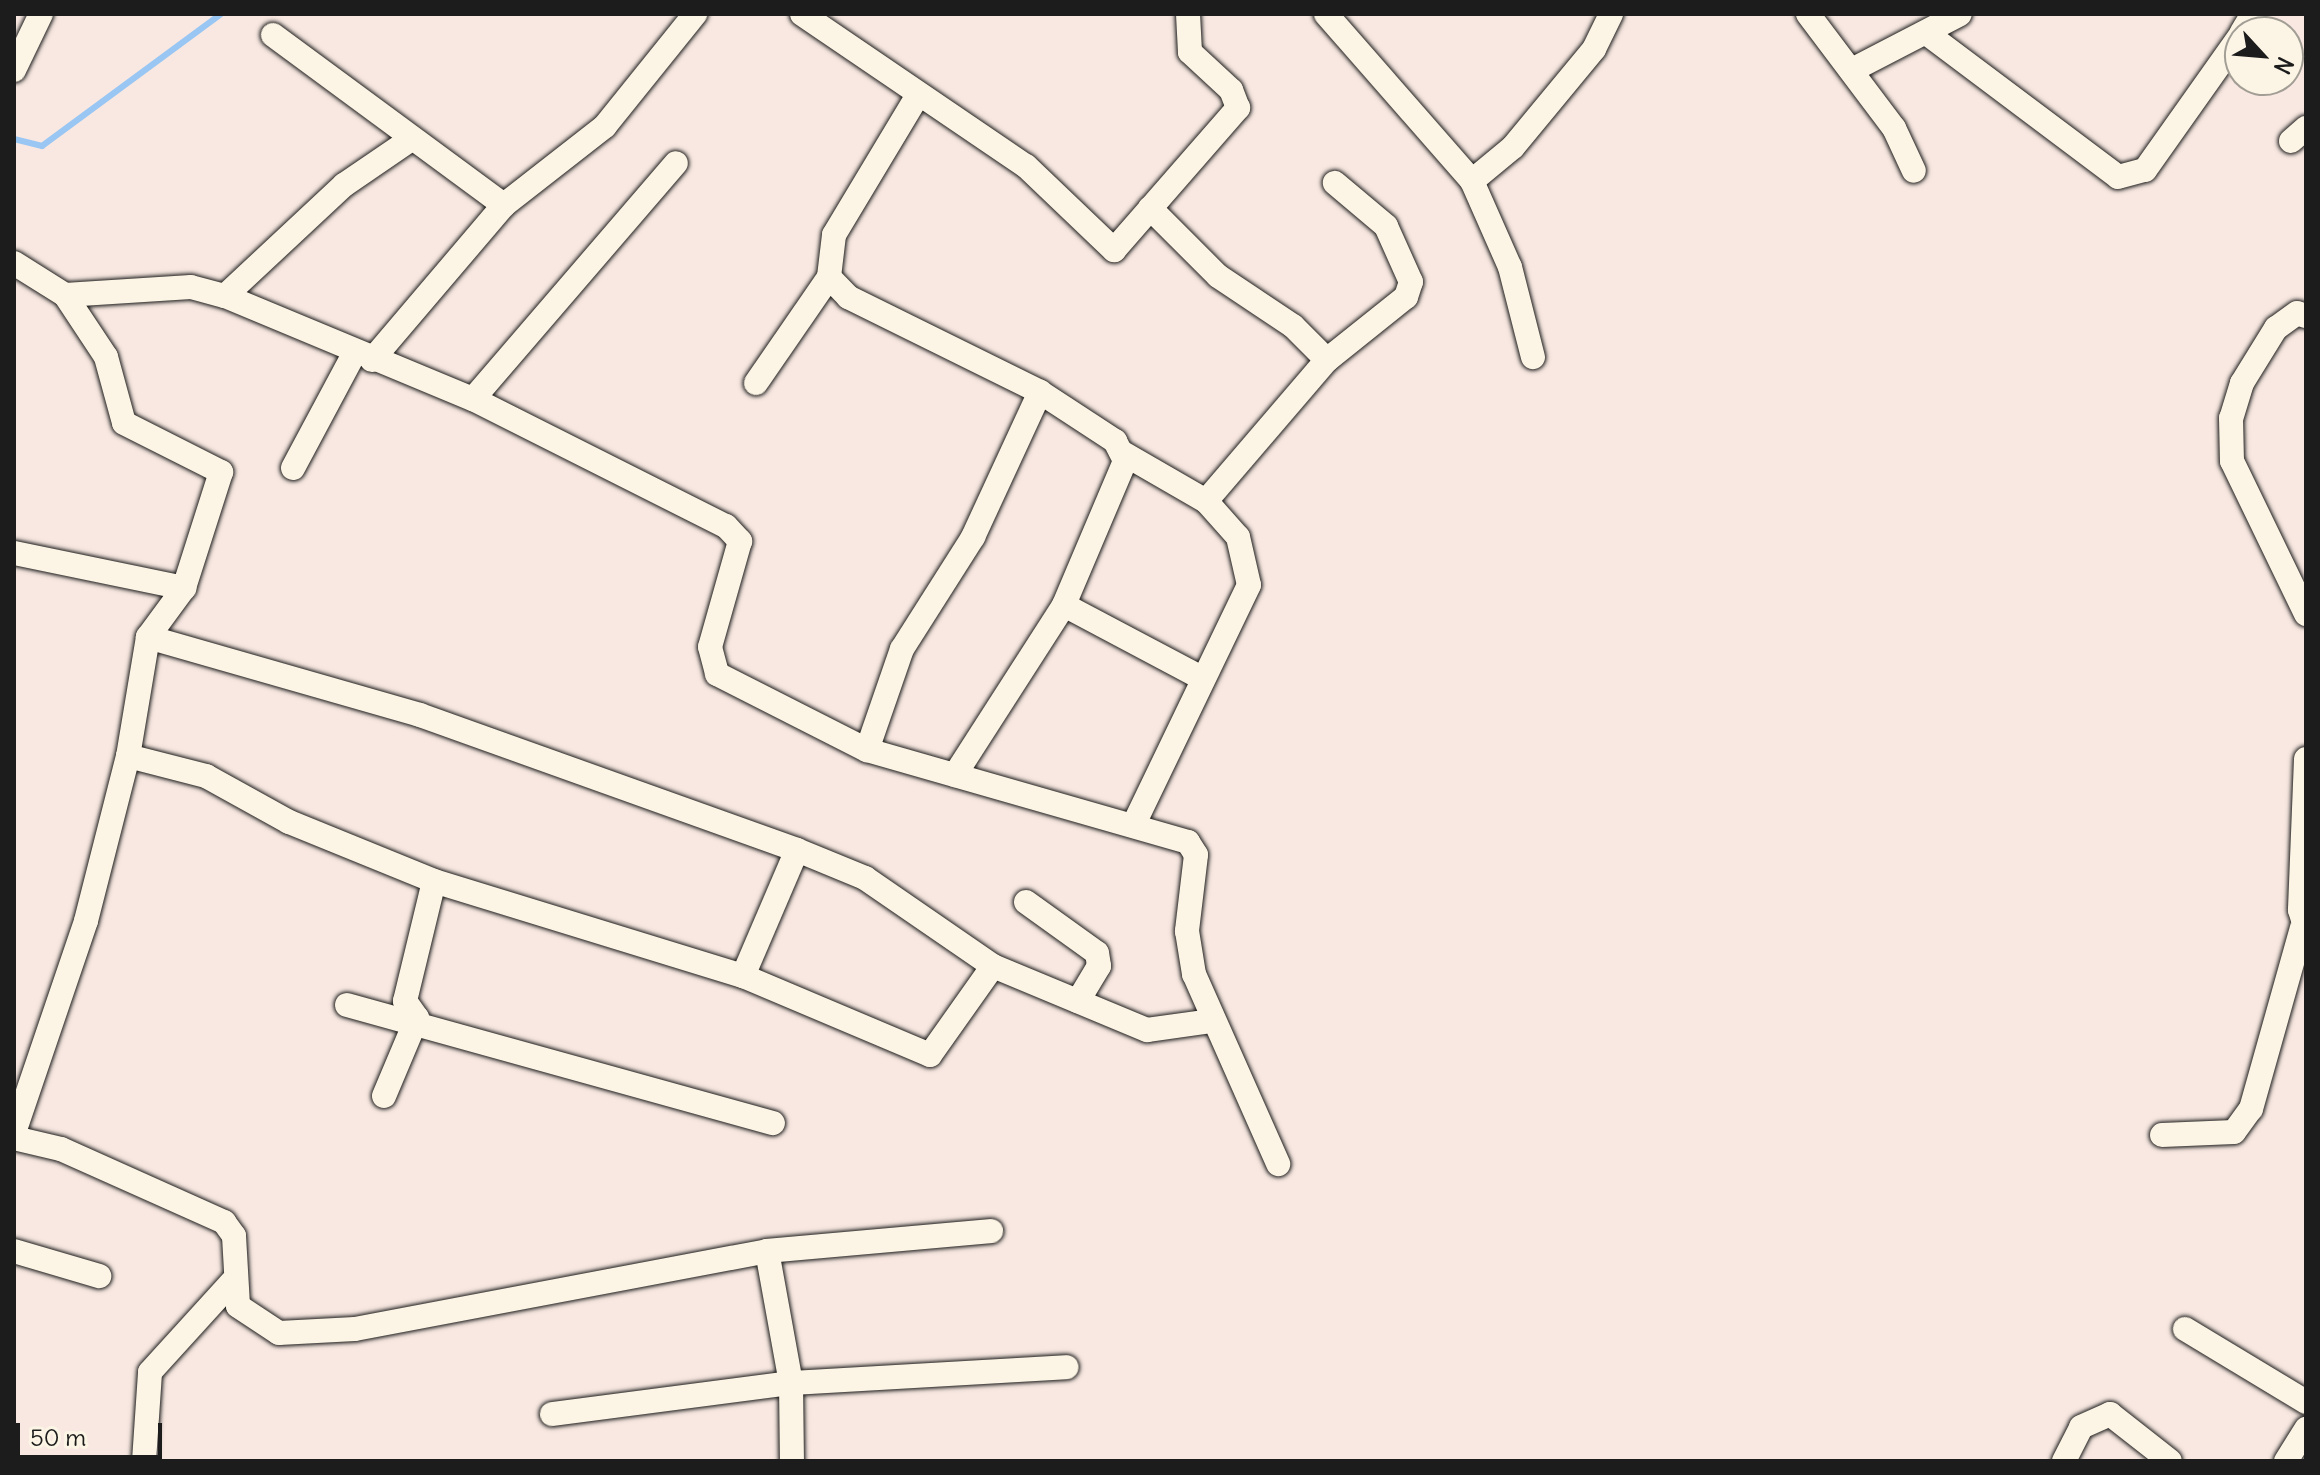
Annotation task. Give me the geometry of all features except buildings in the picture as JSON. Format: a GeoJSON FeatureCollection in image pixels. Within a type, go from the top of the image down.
{"type":"FeatureCollection","features":[{"type":"Feature","properties":{"kind":"street"},"geometry":{"type":"LineString","coordinates":[[14,70],[41,14]]}},
{"type":"Feature","properties":{"kind":"street"},"geometry":{"type":"LineString","coordinates":[[293,468],[364,356],[504,205],[605,126],[695,14]]}},
{"type":"Feature","properties":{"kind":"street"},"geometry":{"type":"LineString","coordinates":[[802,14],[1026,166],[1114,250],[1238,108],[1231,90],[1190,52],[1188,14]]}},
{"type":"Feature","properties":{"kind":"street"},"geometry":{"type":"LineString","coordinates":[[1326,14],[1472,181],[1510,267],[1533,357]]}},
{"type":"Feature","properties":{"kind":"street"},"geometry":{"type":"LineString","coordinates":[[1472,181],[1513,147],[1594,49],[1611,14]]}},
{"type":"Feature","properties":{"kind":"street"},"geometry":{"type":"LineString","coordinates":[[1808,14],[1854,69],[1914,171]]}},
{"type":"Feature","properties":{"kind":"street"},"geometry":{"type":"LineString","coordinates":[[1854,69],[1929,35],[1960,14]]}},
{"type":"Feature","properties":{"kind":"street"},"geometry":{"type":"LineString","coordinates":[[273,35],[410,140],[504,205]]}},
{"type":"Feature","properties":{"kind":"street"},"geometry":{"type":"LineString","coordinates":[[1929,35],[2118,177],[2145,170],[2224,58]]}},
{"type":"Feature","properties":{"kind":"street"},"geometry":{"type":"LineString","coordinates":[[756,383],[829,277],[834,235],[918,95]]}},
{"type":"Feature","properties":{"kind":"street"},"geometry":{"type":"LineString","coordinates":[[225,296],[344,185],[410,140]]}},
{"type":"Feature","properties":{"kind":"street"},"geometry":{"type":"LineString","coordinates":[[473,399],[676,163]]}},
{"type":"Feature","properties":{"kind":"street"},"geometry":{"type":"LineString","coordinates":[[1206,501],[1327,360],[1406,297],[1411,282],[1386,226],[1335,183]]}},
{"type":"Feature","properties":{"kind":"street"},"geometry":{"type":"LineString","coordinates":[[1150,208],[1218,276],[1293,326],[1327,360]]}},
{"type":"Feature","properties":{"kind":"street"},"geometry":{"type":"LineString","coordinates":[[14,263],[65,295],[106,357],[124,423],[221,472],[184,588],[148,637],[128,756],[86,921],[14,1136],[61,1149],[224,1222],[234,1236],[232,1282],[245,1316],[264,1329],[302,1334],[767,1251],[991,1231]]}},
{"type":"Feature","properties":{"kind":"street"},"geometry":{"type":"LineString","coordinates":[[829,277],[848,297],[1040,392],[1115,441],[1125,461],[1064,605],[955,775]]}},
{"type":"Feature","properties":{"kind":"street"},"geometry":{"type":"LineString","coordinates":[[65,295],[191,287],[225,296],[473,399],[726,526],[740,541],[710,647],[717,674],[867,750],[1134,824],[1188,842],[1196,855],[1187,931],[1212,1021],[1278,1164]]}},
{"type":"Feature","properties":{"kind":"street"},"geometry":{"type":"LineString","coordinates":[[2306,316],[2297,313],[2276,328],[2242,383],[2231,418],[2232,461],[2306,614]]}},
{"type":"Feature","properties":{"kind":"street"},"geometry":{"type":"LineString","coordinates":[[867,750],[902,649],[973,537],[1040,392]]}},
{"type":"Feature","properties":{"kind":"street"},"geometry":{"type":"LineString","coordinates":[[1121,452],[1206,501],[1238,537],[1249,585],[1200,677],[1134,824]]}},
{"type":"Feature","properties":{"kind":"street"},"geometry":{"type":"LineString","coordinates":[[14,553],[184,588]]}},
{"type":"Feature","properties":{"kind":"street"},"geometry":{"type":"LineString","coordinates":[[1064,605],[1200,677]]}},
{"type":"Feature","properties":{"kind":"street"},"geometry":{"type":"LineString","coordinates":[[148,637],[420,715],[797,850],[865,878],[993,966],[1147,1030],[1212,1021]]}},
{"type":"Feature","properties":{"kind":"street"},"geometry":{"type":"LineString","coordinates":[[128,756],[206,776],[289,822],[434,881],[743,976],[930,1055],[993,966]]}},
{"type":"Feature","properties":{"kind":"street"},"geometry":{"type":"LineString","coordinates":[[2162,1135],[2234,1132],[2251,1109],[2304,929],[2306,759]]}},
{"type":"Feature","properties":{"kind":"street"},"geometry":{"type":"LineString","coordinates":[[743,976],[797,850]]}},
{"type":"Feature","properties":{"kind":"street"},"geometry":{"type":"LineString","coordinates":[[417,1018],[405,1001],[434,881]]}},
{"type":"Feature","properties":{"kind":"street"},"geometry":{"type":"LineString","coordinates":[[1026,902],[1097,953],[1099,966],[1078,1001]]}},
{"type":"Feature","properties":{"kind":"street"},"geometry":{"type":"LineString","coordinates":[[347,1005],[417,1018],[464,1038],[773,1123]]}},
{"type":"Feature","properties":{"kind":"street"},"geometry":{"type":"LineString","coordinates":[[384,1096],[417,1018]]}},
{"type":"Feature","properties":{"kind":"street"},"geometry":{"type":"LineString","coordinates":[[14,1251],[99,1276]]}},
{"type":"Feature","properties":{"kind":"street"},"geometry":{"type":"LineString","coordinates":[[767,1251],[791,1383],[792,1461]]}},
{"type":"Feature","properties":{"kind":"street"},"geometry":{"type":"LineString","coordinates":[[144,1461],[150,1372],[232,1282]]}},
{"type":"Feature","properties":{"kind":"street"},"geometry":{"type":"LineString","coordinates":[[2185,1329],[2306,1402]]}},
{"type":"Feature","properties":{"kind":"street"},"geometry":{"type":"LineString","coordinates":[[552,1414],[791,1383],[1067,1367]]}},
{"type":"Feature","properties":{"kind":"street"},"geometry":{"type":"LineString","coordinates":[[2064,1461],[2081,1427],[2110,1414],[2170,1461]]}},
{"type":"Feature","properties":{"kind":"street"},"geometry":{"type":"LineString","coordinates":[[2286,1461],[2306,1429]]}},
{"type":"Feature","properties":{"kind":"waterway"},"geometry":{"type":"LineString","coordinates":[[14,139],[42,146],[221,14]]}}]}
